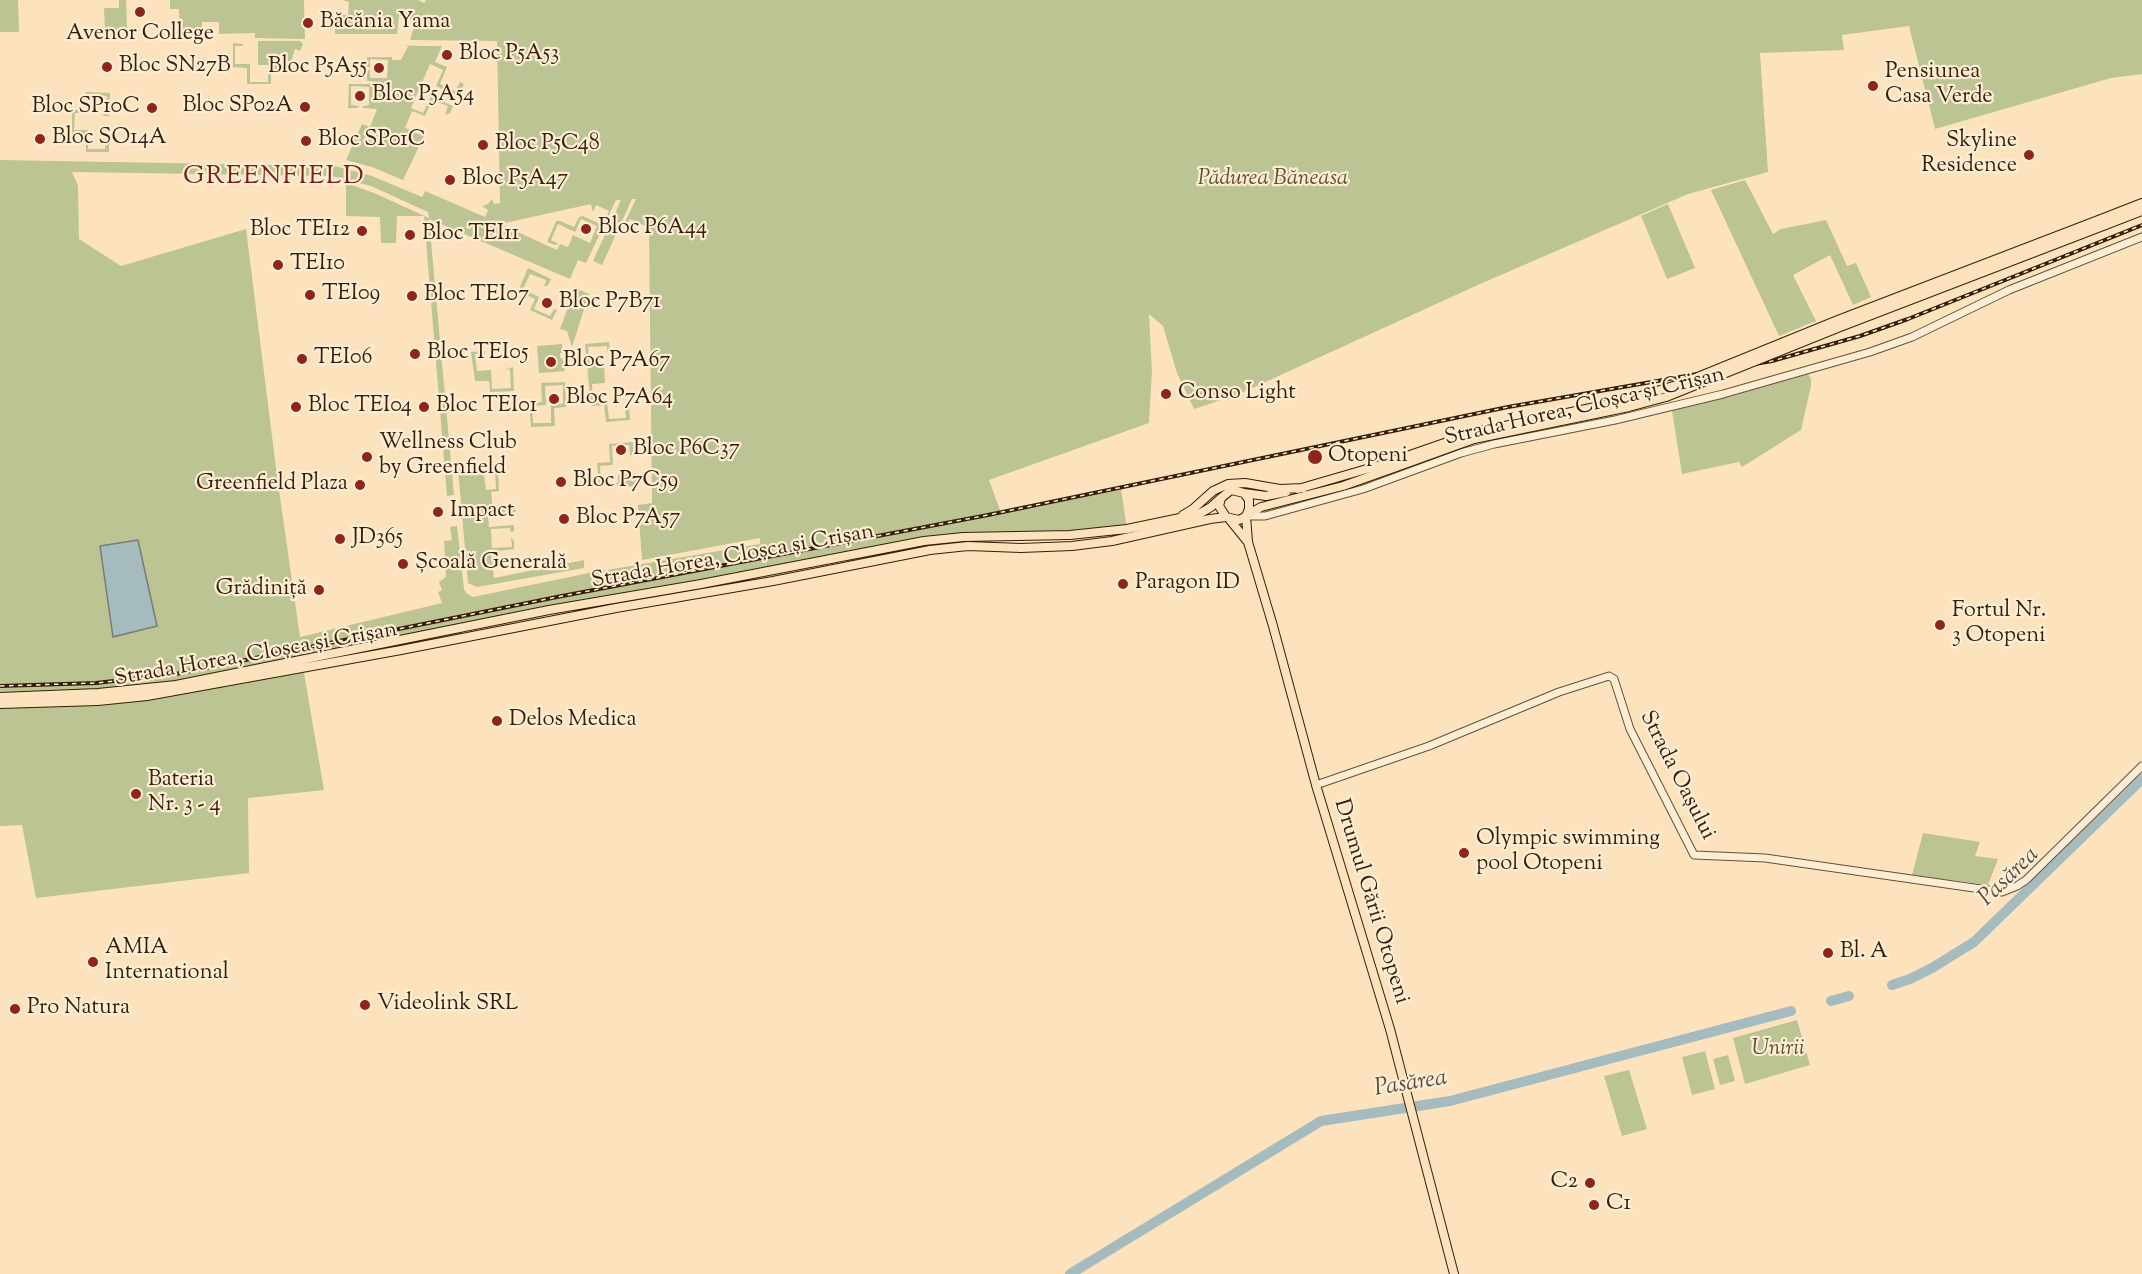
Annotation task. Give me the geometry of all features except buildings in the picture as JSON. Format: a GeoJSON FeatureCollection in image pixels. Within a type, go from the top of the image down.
{"type":"FeatureCollection","features":[{"type":"Feature","properties":{"kind":"main road","name":"Strada Horea, Cloșca și Crișan"},"geometry":{"type":"LineString","coordinates":[[1244,493],[1266,496],[1304,488],[1386,467],[1474,439],[1629,407],[1666,397],[2102,223],[2142,203]]}},
{"type":"Feature","properties":{"kind":"main road","name":"Strada Horea, Cloșca și Crișan"},"geometry":{"type":"LineString","coordinates":[[2102,223],[2142,211]]}},
{"type":"Feature","properties":{"kind":"main road","name":"Strada Horea, Cloșca și Crișan"},"geometry":{"type":"LineString","coordinates":[[1245,516],[1261,507],[1343,486],[1386,467]]}},
{"type":"Feature","properties":{"kind":"main road"},"geometry":{"type":"LineString","coordinates":[[1151,524],[1188,512],[1213,492],[1228,484],[1245,483],[1280,489],[1304,488]]}},
{"type":"Feature","properties":{"kind":"main road"},"geometry":{"type":"LineString","coordinates":[[1231,490],[1244,493],[1250,504],[1245,516],[1239,520],[1228,519],[1219,506],[1221,498],[1231,490]]}},
{"type":"Feature","properties":{"kind":"main road","name":"Strada Horea, Cloșca și Crișan"},"geometry":{"type":"LineString","coordinates":[[0,697],[98,693],[176,685],[549,610],[701,584],[924,541],[963,537],[1070,535],[1127,529],[1199,514],[1221,498]]}},
{"type":"Feature","properties":{"kind":"main road","name":"Drumul Gării Otopeni"},"geometry":{"type":"LineString","coordinates":[[1245,516],[1248,542],[1316,785],[1390,1029],[1454,1274]]}},
{"type":"Feature","properties":{"kind":"main road","name":"Strada Horea, Cloșca și Crișan"},"geometry":{"type":"LineString","coordinates":[[0,704],[98,701],[147,696],[930,550],[968,546],[1021,548],[1082,545],[1112,541],[1210,519],[1228,519]]}},
{"type":"Feature","properties":{"kind":"main road","name":"Drumul Gării Otopeni"},"geometry":{"type":"LineString","coordinates":[[1228,519],[1248,542]]}},
{"type":"Feature","properties":{"kind":"street","name":"Strada Horea, Cloșca și Crișan"},"geometry":{"type":"LineString","coordinates":[[1245,516],[1265,516],[1333,498],[1479,448],[1723,394],[1870,352],[1912,337],[2008,290],[2142,237]]}},
{"type":"Feature","properties":{"kind":"street","name":"Strada Oașului"},"geometry":{"type":"LineString","coordinates":[[1316,785],[1429,746],[1559,692],[1611,676],[1614,679],[1629,727],[1694,855],[1765,858],[2002,892],[2011,890],[2026,880],[2142,766]]}},
{"type":"Feature","properties":{"kind":"green space"},"geometry":{"type":"Polygon","coordinates":[[[0,0],[18,0],[19,32],[0,32],[0,0]]]}},
{"type":"Feature","properties":{"kind":"green space"},"geometry":{"type":"Polygon","coordinates":[[[119,0],[126,0],[127,30],[105,31],[104,8],[119,8],[119,0]]]}},
{"type":"Feature","properties":{"kind":"green space"},"geometry":{"type":"Polygon","coordinates":[[[170,0],[304,0],[305,39],[255,38],[255,33],[219,34],[219,22],[202,22],[202,31],[180,31],[179,9],[170,9],[170,0]]]}},
{"type":"Feature","properties":{"kind":"green space","name":"Pădurea Băneasa"},"geometry":{"type":"Polygon","coordinates":[[[343,0],[418,0],[424,3],[426,0],[2142,0],[2142,74],[2111,78],[1935,129],[1909,26],[1842,35],[1844,50],[1760,53],[1768,172],[1688,194],[1480,284],[1239,394],[1194,409],[1177,373],[1163,326],[1149,314],[1152,371],[1149,423],[989,480],[1001,513],[1121,489],[1127,529],[963,537],[303,659],[324,790],[248,798],[249,873],[36,898],[22,825],[0,826],[0,160],[335,166],[372,176],[422,197],[425,191],[485,217],[488,210],[482,206],[488,204],[492,199],[494,204],[500,203],[497,41],[410,40],[416,21],[399,15],[397,34],[335,34],[335,15],[348,15],[349,2],[343,0]],[[72,172],[78,186],[79,239],[121,266],[246,229],[300,637],[442,603],[438,592],[442,590],[439,582],[446,577],[444,541],[452,540],[450,527],[457,526],[464,589],[473,597],[589,573],[760,544],[760,538],[642,560],[638,505],[652,503],[649,228],[630,219],[626,225],[624,224],[636,199],[632,199],[602,265],[593,261],[621,200],[616,200],[586,263],[578,260],[570,279],[429,219],[454,495],[447,496],[424,216],[397,216],[396,243],[381,243],[380,217],[346,216],[346,183],[429,218],[428,212],[371,186],[332,176],[72,172]],[[591,204],[500,224],[557,250],[560,244],[568,247],[573,235],[590,243],[597,226],[581,219],[575,232],[558,224],[551,240],[559,244],[547,242],[556,221],[574,227],[579,217],[583,216],[602,225],[609,211],[596,205],[593,212],[591,204]]]}},
{"type":"Feature","properties":{"kind":"green space"},"geometry":{"type":"Polygon","coordinates":[[[258,41],[300,41],[303,44],[300,51],[295,49],[289,69],[271,69],[271,84],[247,84],[247,68],[233,67],[233,43],[243,44],[243,46],[235,46],[235,64],[250,64],[250,82],[268,82],[268,65],[258,65],[258,41]]]}},
{"type":"Feature","properties":{"kind":"green space"},"geometry":{"type":"Polygon","coordinates":[[[402,45],[442,46],[435,62],[447,67],[440,84],[455,91],[460,82],[464,84],[458,97],[436,86],[443,70],[430,64],[411,108],[423,113],[431,97],[453,106],[450,113],[445,115],[448,106],[432,100],[425,116],[412,111],[405,128],[421,135],[424,130],[425,134],[403,180],[372,167],[346,160],[362,124],[370,127],[377,109],[363,108],[369,105],[369,87],[351,86],[351,105],[360,106],[348,108],[349,84],[372,84],[372,81],[367,81],[367,72],[370,69],[370,78],[387,78],[388,60],[370,59],[370,67],[367,67],[367,57],[392,57],[392,60],[401,60],[408,46],[402,45]]]}},
{"type":"Feature","properties":{"kind":"green space"},"geometry":{"type":"Polygon","coordinates":[[[86,92],[110,93],[109,116],[101,113],[106,113],[107,96],[88,95],[88,113],[75,113],[74,130],[88,130],[88,149],[105,149],[106,131],[102,130],[109,129],[109,152],[86,152],[86,134],[72,133],[72,110],[86,110],[86,92]]]}},
{"type":"Feature","properties":{"kind":"green space"},"geometry":{"type":"Polygon","coordinates":[[[1745,180],[1773,234],[1781,229],[1826,220],[1847,266],[1856,263],[1871,297],[1853,305],[1830,255],[1793,275],[1816,321],[1779,336],[1711,190],[1745,180]]]}},
{"type":"Feature","properties":{"kind":"green space"},"geometry":{"type":"Polygon","coordinates":[[[1668,204],[1695,268],[1667,279],[1641,216],[1668,204]]]}},
{"type":"Feature","properties":{"kind":"green space"},"geometry":{"type":"Polygon","coordinates":[[[528,268],[551,279],[544,287],[546,280],[530,274],[523,289],[539,297],[534,309],[550,316],[554,309],[557,310],[552,320],[530,310],[535,299],[518,291],[528,268]]]}},
{"type":"Feature","properties":{"kind":"green space"},"geometry":{"type":"Polygon","coordinates":[[[575,288],[589,294],[572,347],[567,331],[560,329],[575,288]]]}},
{"type":"Feature","properties":{"kind":"green space"},"geometry":{"type":"Polygon","coordinates":[[[609,342],[610,352],[607,352],[607,346],[588,347],[590,366],[604,365],[605,383],[592,384],[593,402],[607,402],[609,419],[626,418],[625,407],[629,407],[630,420],[606,422],[604,405],[591,406],[585,344],[609,342]]]}},
{"type":"Feature","properties":{"kind":"green space"},"geometry":{"type":"Polygon","coordinates":[[[562,344],[563,353],[560,353],[560,357],[564,361],[565,371],[539,373],[537,346],[562,344]]]}},
{"type":"Feature","properties":{"kind":"green space"},"geometry":{"type":"Polygon","coordinates":[[[485,351],[485,353],[475,354],[477,371],[491,370],[492,389],[511,388],[510,369],[504,370],[513,367],[514,391],[490,392],[489,381],[475,381],[471,352],[485,351]]]}},
{"type":"Feature","properties":{"kind":"green space"},"geometry":{"type":"Polygon","coordinates":[[[1808,374],[1811,386],[1801,430],[1742,467],[1739,462],[1682,474],[1672,411],[1808,374]]]}},
{"type":"Feature","properties":{"kind":"green space"},"geometry":{"type":"Polygon","coordinates":[[[565,382],[566,407],[554,408],[555,426],[531,427],[529,403],[542,402],[541,383],[565,382]],[[563,385],[545,386],[546,405],[532,406],[533,423],[551,423],[551,405],[563,404],[563,385]]]}},
{"type":"Feature","properties":{"kind":"green space"},"geometry":{"type":"Polygon","coordinates":[[[633,442],[633,455],[630,455],[629,445],[612,446],[613,465],[600,466],[601,483],[618,483],[618,475],[636,473],[636,486],[622,487],[621,476],[621,485],[599,486],[597,463],[610,462],[609,444],[633,442]]]}},
{"type":"Feature","properties":{"kind":"green space"},"geometry":{"type":"Polygon","coordinates":[[[483,467],[486,490],[496,489],[495,472],[505,473],[498,474],[499,491],[491,492],[493,510],[513,509],[513,506],[516,512],[488,514],[489,527],[514,525],[514,531],[511,532],[510,528],[491,529],[492,548],[512,547],[511,537],[514,541],[514,549],[491,552],[494,578],[584,560],[584,568],[477,587],[468,583],[458,469],[483,467]]]}},
{"type":"Feature","properties":{"kind":"green space"},"geometry":{"type":"Polygon","coordinates":[[[1923,833],[1980,842],[1975,856],[1998,859],[1988,885],[1912,875],[1923,833]]]}},
{"type":"Feature","properties":{"kind":"green space","name":"Unirii"},"geometry":{"type":"Polygon","coordinates":[[[1797,1020],[1810,1065],[1745,1084],[1733,1038],[1797,1020]]]}},
{"type":"Feature","properties":{"kind":"green space"},"geometry":{"type":"Polygon","coordinates":[[[1705,1051],[1715,1089],[1692,1095],[1682,1057],[1705,1051]]]}},
{"type":"Feature","properties":{"kind":"green space"},"geometry":{"type":"Polygon","coordinates":[[[1728,1055],[1735,1081],[1720,1085],[1713,1059],[1728,1055]]]}},
{"type":"Feature","properties":{"kind":"green space"},"geometry":{"type":"Polygon","coordinates":[[[1629,1070],[1647,1129],[1622,1136],[1604,1076],[1629,1070]]]}},
{"type":"Feature","properties":{"kind":"shaded area"},"geometry":{"type":"Polygon","coordinates":[[[138,540],[157,626],[113,637],[100,546],[138,540]]]}},
{"type":"Feature","properties":{"kind":"waterway","name":"Pasărea"},"geometry":{"type":"LineString","coordinates":[[1892,985],[1932,968],[1974,942],[2142,779]]}},
{"type":"Feature","properties":{"kind":"waterway","name":"Pasărea"},"geometry":{"type":"LineString","coordinates":[[1831,1001],[1849,996]]}},
{"type":"Feature","properties":{"kind":"waterway","name":"Pasărea"},"geometry":{"type":"LineString","coordinates":[[1070,1274],[1321,1121],[1450,1101],[1791,1011]]}},
{"type":"Feature","properties":{"kind":"railway"},"geometry":{"type":"LineString","coordinates":[[0,686],[96,683],[176,674],[557,597],[988,515],[1508,407],[1772,361],[1860,336],[1908,319],[2142,225]]}},
{"type":"Feature","properties":{"kind":"place","name":"Avenor College"},"geometry":{"type":"Point","coordinates":[140,12]}},
{"type":"Feature","properties":{"kind":"place","name":"Băcănia Yama"},"geometry":{"type":"Point","coordinates":[308,23]}},
{"type":"Feature","properties":{"kind":"place","name":"Bloc P5A53"},"geometry":{"type":"Point","coordinates":[447,55]}},
{"type":"Feature","properties":{"kind":"place","name":"Bloc SN27B"},"geometry":{"type":"Point","coordinates":[107,67]}},
{"type":"Feature","properties":{"kind":"place","name":"Bloc P5A55"},"geometry":{"type":"Point","coordinates":[379,68]}},
{"type":"Feature","properties":{"kind":"place","name":"Pensiunea Casa Verde"},"geometry":{"type":"Point","coordinates":[1873,86]}},
{"type":"Feature","properties":{"kind":"place","name":"Bloc P5A54"},"geometry":{"type":"Point","coordinates":[360,96]}},
{"type":"Feature","properties":{"kind":"place","name":"Bloc SP02A"},"geometry":{"type":"Point","coordinates":[305,107]}},
{"type":"Feature","properties":{"kind":"place","name":"Bloc SP10C"},"geometry":{"type":"Point","coordinates":[152,108]}},
{"type":"Feature","properties":{"kind":"place","name":"Bloc SO14A"},"geometry":{"type":"Point","coordinates":[40,139]}},
{"type":"Feature","properties":{"kind":"place","name":"Bloc SP01C"},"geometry":{"type":"Point","coordinates":[306,141]}},
{"type":"Feature","properties":{"kind":"place","name":"Bloc P5C48"},"geometry":{"type":"Point","coordinates":[483,145]}},
{"type":"Feature","properties":{"kind":"place","name":"Skyline Residence"},"geometry":{"type":"Point","coordinates":[2029,155]}},
{"type":"Feature","properties":{"kind":"place","name":"Bloc P5A47"},"geometry":{"type":"Point","coordinates":[450,180]}},
{"type":"Feature","properties":{"kind":"place","name":"Bloc P6A44"},"geometry":{"type":"Point","coordinates":[586,229]}},
{"type":"Feature","properties":{"kind":"place","name":"Bloc TEI12"},"geometry":{"type":"Point","coordinates":[362,231]}},
{"type":"Feature","properties":{"kind":"place","name":"Bloc TEI11"},"geometry":{"type":"Point","coordinates":[410,235]}},
{"type":"Feature","properties":{"kind":"place","name":"TEI10"},"geometry":{"type":"Point","coordinates":[278,265]}},
{"type":"Feature","properties":{"kind":"place","name":"TEI09"},"geometry":{"type":"Point","coordinates":[310,295]}},
{"type":"Feature","properties":{"kind":"place","name":"Bloc TEI07"},"geometry":{"type":"Point","coordinates":[412,296]}},
{"type":"Feature","properties":{"kind":"place","name":"Bloc P7B71"},"geometry":{"type":"Point","coordinates":[547,303]}},
{"type":"Feature","properties":{"kind":"place","name":"Bloc TEI05"},"geometry":{"type":"Point","coordinates":[415,354]}},
{"type":"Feature","properties":{"kind":"place","name":"TEI06"},"geometry":{"type":"Point","coordinates":[302,359]}},
{"type":"Feature","properties":{"kind":"place","name":"Bloc P7A67"},"geometry":{"type":"Point","coordinates":[551,362]}},
{"type":"Feature","properties":{"kind":"place","name":"Conso Light"},"geometry":{"type":"Point","coordinates":[1166,394]}},
{"type":"Feature","properties":{"kind":"place","name":"Bloc P7A64"},"geometry":{"type":"Point","coordinates":[554,399]}},
{"type":"Feature","properties":{"kind":"place","name":"Bloc TEI04"},"geometry":{"type":"Point","coordinates":[296,407]}},
{"type":"Feature","properties":{"kind":"place","name":"Bloc TEI01"},"geometry":{"type":"Point","coordinates":[424,407]}},
{"type":"Feature","properties":{"kind":"place","name":"Bloc P6C37"},"geometry":{"type":"Point","coordinates":[621,450]}},
{"type":"Feature","properties":{"kind":"place","name":"Wellness Club by Greenfield"},"geometry":{"type":"Point","coordinates":[367,457]}},
{"type":"Feature","properties":{"kind":"place","name":"Otopeni"},"geometry":{"type":"Point","coordinates":[1315,457]}},
{"type":"Feature","properties":{"kind":"place","name":"Bloc P7C59"},"geometry":{"type":"Point","coordinates":[561,482]}},
{"type":"Feature","properties":{"kind":"place","name":"Greenfield Plaza"},"geometry":{"type":"Point","coordinates":[360,485]}},
{"type":"Feature","properties":{"kind":"place","name":"Impact"},"geometry":{"type":"Point","coordinates":[438,512]}},
{"type":"Feature","properties":{"kind":"place","name":"Bloc P7A57"},"geometry":{"type":"Point","coordinates":[564,519]}},
{"type":"Feature","properties":{"kind":"place","name":"JD365"},"geometry":{"type":"Point","coordinates":[340,539]}},
{"type":"Feature","properties":{"kind":"place","name":"Școală Generală"},"geometry":{"type":"Point","coordinates":[403,564]}},
{"type":"Feature","properties":{"kind":"place","name":"Paragon ID"},"geometry":{"type":"Point","coordinates":[1123,584]}},
{"type":"Feature","properties":{"kind":"place","name":"Grădiniță"},"geometry":{"type":"Point","coordinates":[319,590]}},
{"type":"Feature","properties":{"kind":"place","name":"Fortul Nr. 3 Otopeni"},"geometry":{"type":"Point","coordinates":[1940,625]}},
{"type":"Feature","properties":{"kind":"place","name":"Delos Medica"},"geometry":{"type":"Point","coordinates":[497,721]}},
{"type":"Feature","properties":{"kind":"place","name":"Bateria Nr. 3 - 4"},"geometry":{"type":"Point","coordinates":[136,794]}},
{"type":"Feature","properties":{"kind":"place","name":"Olympic swimming pool Otopeni"},"geometry":{"type":"Point","coordinates":[1464,853]}},
{"type":"Feature","properties":{"kind":"place","name":"Bl. A"},"geometry":{"type":"Point","coordinates":[1828,953]}},
{"type":"Feature","properties":{"kind":"place","name":"AMIA International"},"geometry":{"type":"Point","coordinates":[93,962]}},
{"type":"Feature","properties":{"kind":"place","name":"Videolink SRL"},"geometry":{"type":"Point","coordinates":[365,1005]}},
{"type":"Feature","properties":{"kind":"place","name":"Pro Natura"},"geometry":{"type":"Point","coordinates":[15,1009]}},
{"type":"Feature","properties":{"kind":"place","name":"C2"},"geometry":{"type":"Point","coordinates":[1590,1183]}},
{"type":"Feature","properties":{"kind":"place","name":"C1"},"geometry":{"type":"Point","coordinates":[1594,1205]}},
{"type":"Feature","properties":{"kind":"district","name":"GREENFIELD"},"geometry":{"type":"Point","coordinates":[274,179]}}]}
